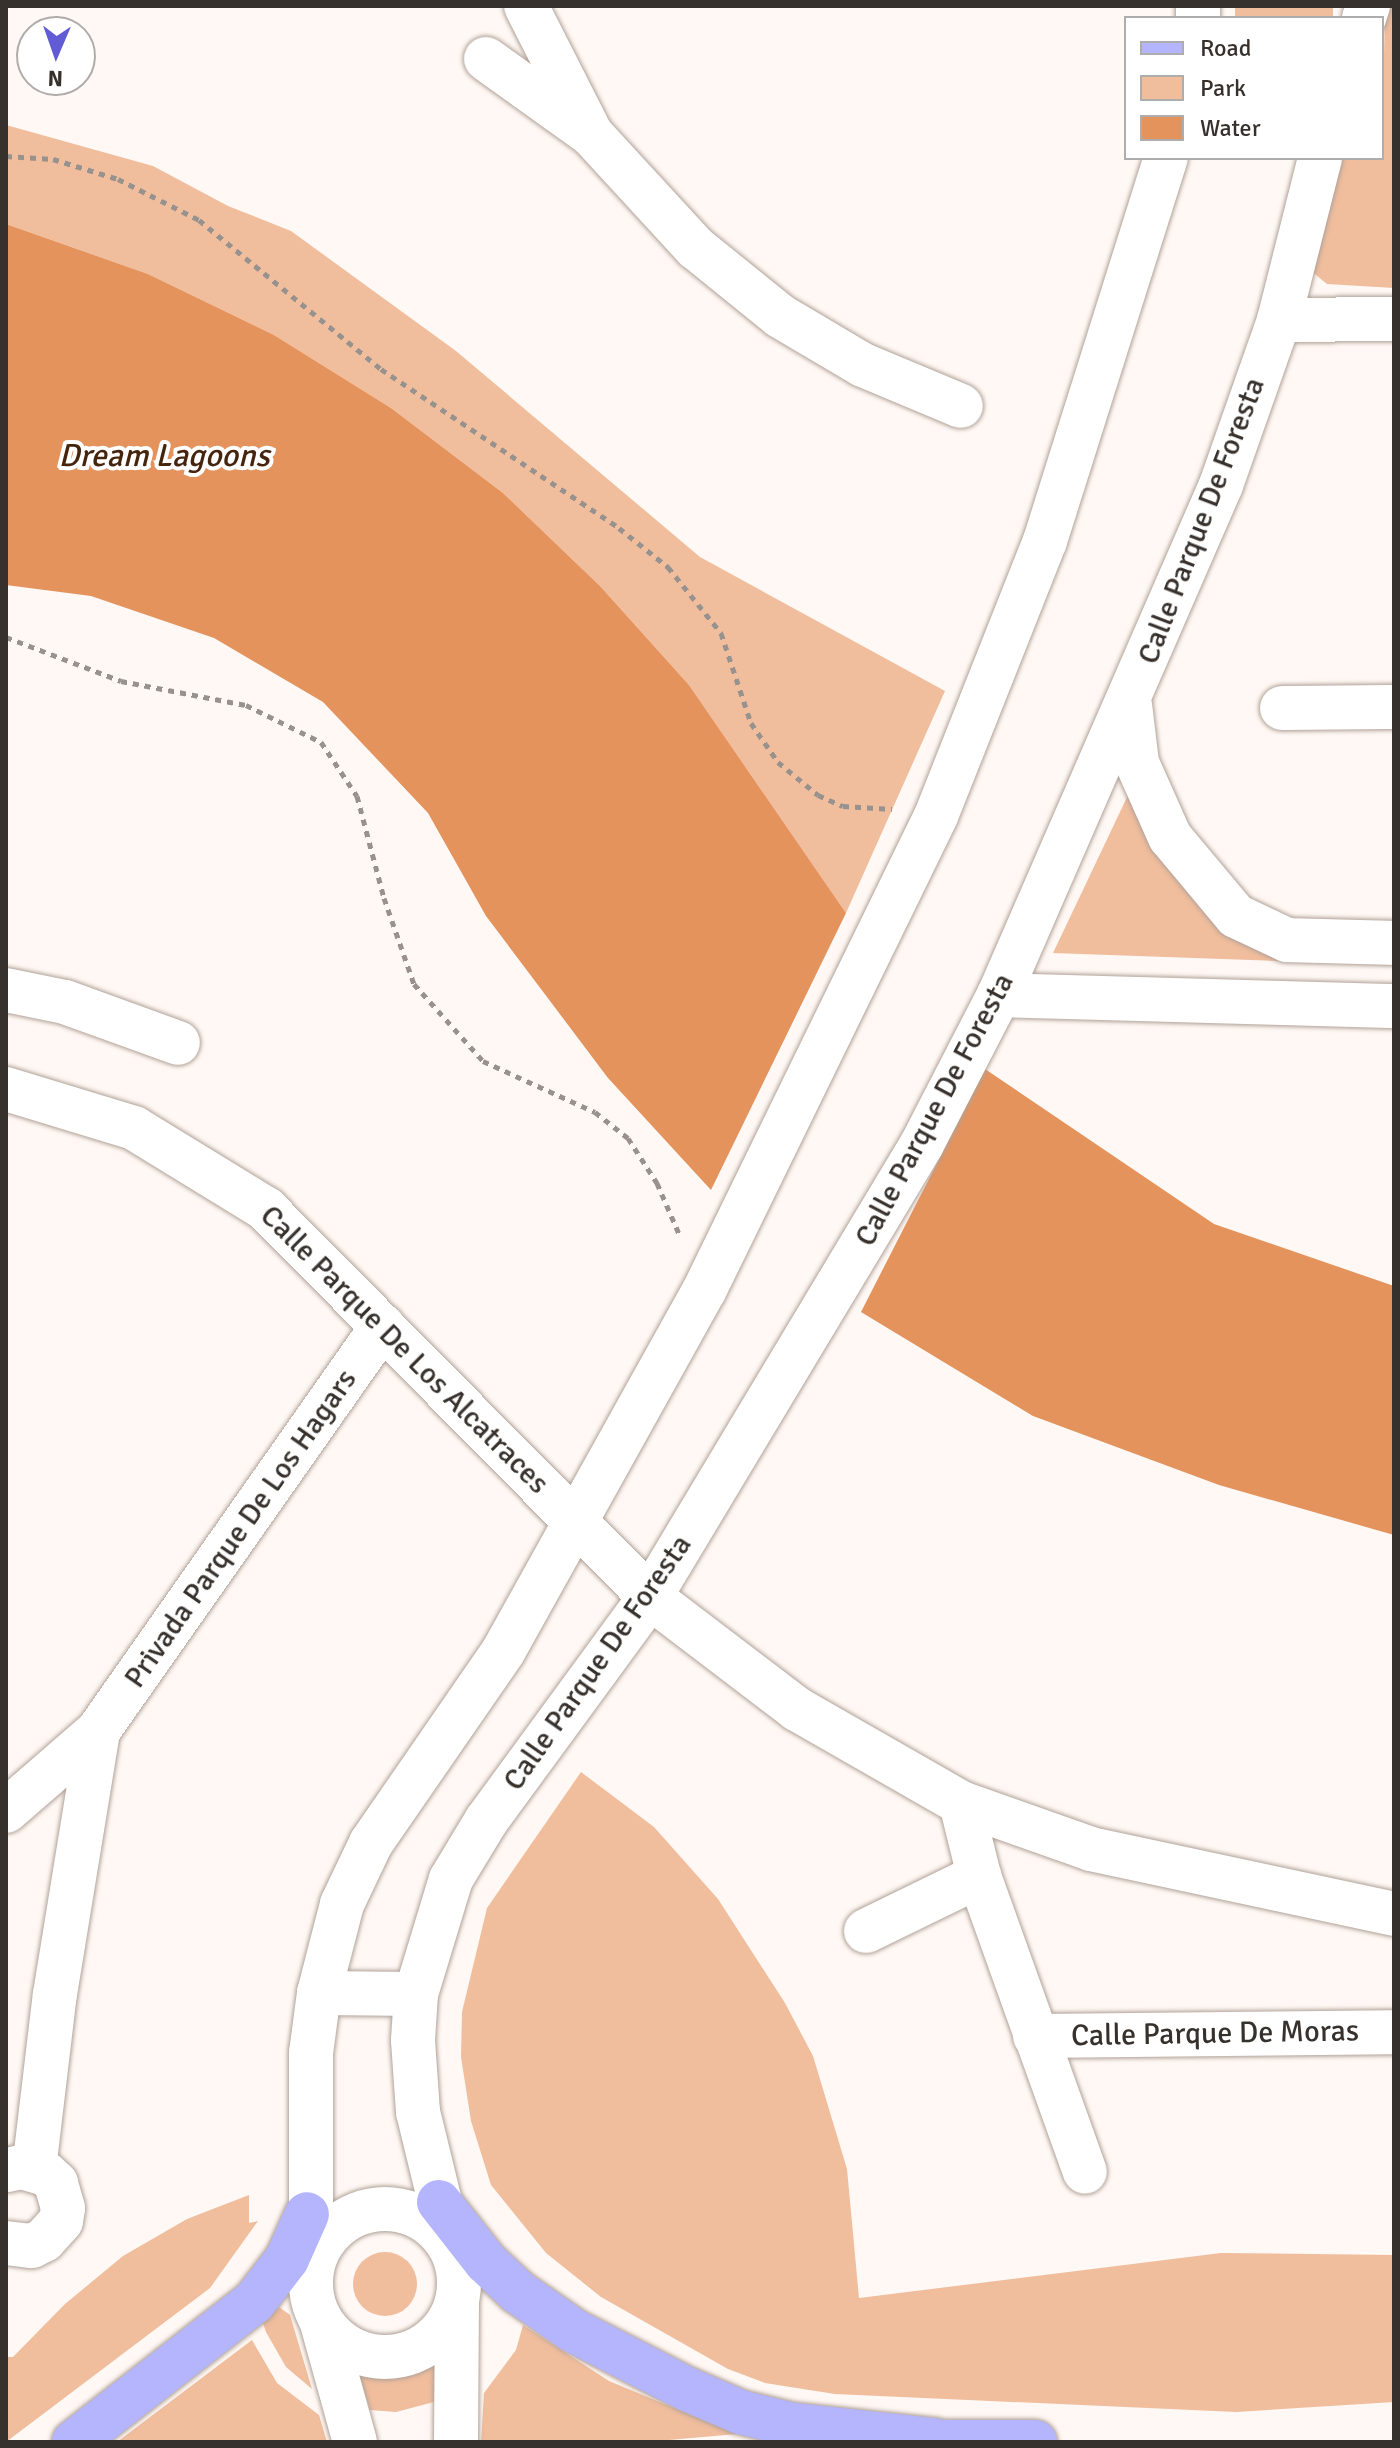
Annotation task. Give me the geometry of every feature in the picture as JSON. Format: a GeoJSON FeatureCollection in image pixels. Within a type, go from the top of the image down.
{"type":"FeatureCollection","features":[{"type":"Feature","properties":{"kind":"main road"},"geometry":{"type":"LineString","coordinates":[[439,2202],[486,2262],[518,2292],[574,2331],[689,2390],[740,2412],[793,2425],[925,2441],[1035,2442]]}},
{"type":"Feature","properties":{"kind":"main road"},"geometry":{"type":"LineString","coordinates":[[74,2442],[254,2302],[287,2259],[307,2214]]}},
{"type":"Feature","properties":{"kind":"street"},"geometry":{"type":"LineString","coordinates":[[526,6],[591,134]]}},
{"type":"Feature","properties":{"kind":"street"},"geometry":{"type":"LineString","coordinates":[[486,59],[591,134],[696,248],[780,316],[863,365],[961,406]]}},
{"type":"Feature","properties":{"kind":"street"},"geometry":{"type":"LineString","coordinates":[[355,2442],[311,2275],[307,2214],[311,2053],[319,1993],[342,1904],[371,1843],[496,1662],[578,1522],[704,1291],[936,816],[1045,541],[1165,160]]}},
{"type":"Feature","properties":{"kind":"street","name":"Calle Parque De Foresta"},"geometry":{"type":"LineString","coordinates":[[454,2256],[418,2112],[416,1994],[451,1879],[479,1833],[650,1597],[914,1158],[999,995],[1130,702],[1221,485],[1279,320],[1319,160]]}},
{"type":"Feature","properties":{"kind":"street"},"geometry":{"type":"LineString","coordinates":[[1279,320],[1391,331]]}},
{"type":"Feature","properties":{"kind":"street"},"geometry":{"type":"LineString","coordinates":[[1130,702],[1137,763],[1170,837],[1236,916],[1287,940],[1394,943]]}},
{"type":"Feature","properties":{"kind":"street"},"geometry":{"type":"LineString","coordinates":[[1282,708],[1394,707]]}},
{"type":"Feature","properties":{"kind":"street"},"geometry":{"type":"LineString","coordinates":[[6,990],[65,1002],[178,1043]]}},
{"type":"Feature","properties":{"kind":"street"},"geometry":{"type":"LineString","coordinates":[[999,995],[1386,1008]]}},
{"type":"Feature","properties":{"kind":"street","name":"Calle Parque De Los Alcatraces"},"geometry":{"type":"LineString","coordinates":[[6,1089],[134,1128],[266,1209],[650,1597],[797,1709],[961,1803],[1091,1849],[1394,1914]]}},
{"type":"Feature","properties":{"kind":"street","name":"Privada Parque De Los Hagars"},"geometry":{"type":"LineString","coordinates":[[6,1811],[98,1731],[383,1326]]}},
{"type":"Feature","properties":{"kind":"street","name":"Privada Parque De Los Hagars"},"geometry":{"type":"LineString","coordinates":[[6,2243],[32,2246],[61,2221],[62,2195],[56,2183],[20,2170],[55,1994],[98,1731]]}},
{"type":"Feature","properties":{"kind":"street","name":"Calle Parque De Moras"},"geometry":{"type":"LineString","coordinates":[[961,1803],[979,1876],[1085,2172]]}},
{"type":"Feature","properties":{"kind":"street"},"geometry":{"type":"LineString","coordinates":[[866,1931],[979,1876]]}},
{"type":"Feature","properties":{"kind":"street"},"geometry":{"type":"LineString","coordinates":[[319,1993],[416,1994]]}},
{"type":"Feature","properties":{"kind":"street","name":"Calle Parque De Moras"},"geometry":{"type":"LineString","coordinates":[[1035,2036],[1394,2032]]}},
{"type":"Feature","properties":{"kind":"street"},"geometry":{"type":"LineString","coordinates":[[311,2275],[332,2231],[375,2210],[423,2220],[442,2235],[454,2256],[460,2279],[457,2303],[456,2442]]}},
{"type":"Feature","properties":{"kind":"street"},"geometry":{"type":"LineString","coordinates":[[322,2323],[338,2342],[384,2358],[430,2342],[457,2303]]}},
{"type":"Feature","properties":{"kind":"path"},"geometry":{"type":"LineString","coordinates":[[6,156],[53,159],[118,179],[199,220],[381,369],[619,528],[668,567],[721,633],[751,723],[778,762],[818,795],[843,806],[936,816]]}},
{"type":"Feature","properties":{"kind":"path"},"geometry":{"type":"LineString","coordinates":[[6,637],[121,681],[246,705],[321,742],[357,796],[384,898],[414,984],[483,1061],[595,1112],[628,1138],[657,1183],[704,1291]]}},
{"type":"Feature","properties":{"kind":"green space"},"geometry":{"type":"Polygon","coordinates":[[[1235,6],[1333,6],[1333,16],[1235,16],[1235,6]]]}},
{"type":"Feature","properties":{"kind":"green space"},"geometry":{"type":"Polygon","coordinates":[[[1385,6],[1394,6],[1394,288],[1327,284],[1311,271],[1341,160],[1384,160],[1385,6]]]}},
{"type":"Feature","properties":{"kind":"green space"},"geometry":{"type":"Polygon","coordinates":[[[6,125],[153,166],[228,206],[291,231],[456,351],[700,557],[945,691],[846,913],[689,685],[600,586],[503,493],[391,408],[274,335],[148,274],[6,224],[6,125]]]}},
{"type":"Feature","properties":{"kind":"green space"},"geometry":{"type":"Polygon","coordinates":[[[1129,793],[1180,875],[1394,965],[1053,953],[1129,793]]]}},
{"type":"Feature","properties":{"kind":"green space"},"geometry":{"type":"Polygon","coordinates":[[[581,1772],[654,1827],[718,1899],[785,2003],[813,2056],[847,2169],[859,2298],[1221,2253],[1394,2255],[1394,2402],[1236,2412],[835,2394],[765,2383],[728,2369],[601,2297],[546,2253],[491,2185],[471,2121],[461,2057],[462,2012],[487,1908],[581,1772]]]}},
{"type":"Feature","properties":{"kind":"green space"},"geometry":{"type":"Polygon","coordinates":[[[249,2195],[249,2223],[258,2221],[210,2288],[6,2442],[6,2357],[13,2357],[65,2304],[123,2256],[187,2219],[249,2195]]]}},
{"type":"Feature","properties":{"kind":"green space"},"geometry":{"type":"Polygon","coordinates":[[[385,2252],[403,2258],[411,2266],[417,2284],[411,2302],[403,2310],[385,2316],[367,2310],[359,2302],[353,2284],[359,2266],[367,2258],[385,2252]]]}},
{"type":"Feature","properties":{"kind":"green space"},"geometry":{"type":"Polygon","coordinates":[[[279,2307],[290,2315],[312,2389],[286,2367],[266,2332],[263,2323],[279,2307]]]}},
{"type":"Feature","properties":{"kind":"green space"},"geometry":{"type":"Polygon","coordinates":[[[523,2325],[609,2381],[737,2434],[646,2442],[481,2442],[484,2393],[516,2350],[523,2325]]]}},
{"type":"Feature","properties":{"kind":"green space"},"geometry":{"type":"Polygon","coordinates":[[[252,2340],[277,2383],[319,2415],[327,2442],[117,2442],[252,2340]]]}},
{"type":"Feature","properties":{"kind":"green space"},"geometry":{"type":"Polygon","coordinates":[[[429,2351],[439,2359],[434,2402],[396,2412],[370,2410],[355,2362],[397,2364],[429,2351]]]}},
{"type":"Feature","properties":{"kind":"water","name":"Dream Lagoons"},"geometry":{"type":"Polygon","coordinates":[[[6,224],[148,274],[274,335],[391,408],[503,493],[600,586],[689,685],[846,913],[711,1190],[608,1078],[486,916],[428,813],[323,702],[214,638],[91,596],[6,585],[6,224]]]}},
{"type":"Feature","properties":{"kind":"water"},"geometry":{"type":"Polygon","coordinates":[[[985,1069],[1214,1224],[1394,1286],[1394,1535],[1219,1485],[1033,1416],[861,1312],[985,1069]]]}}]}
